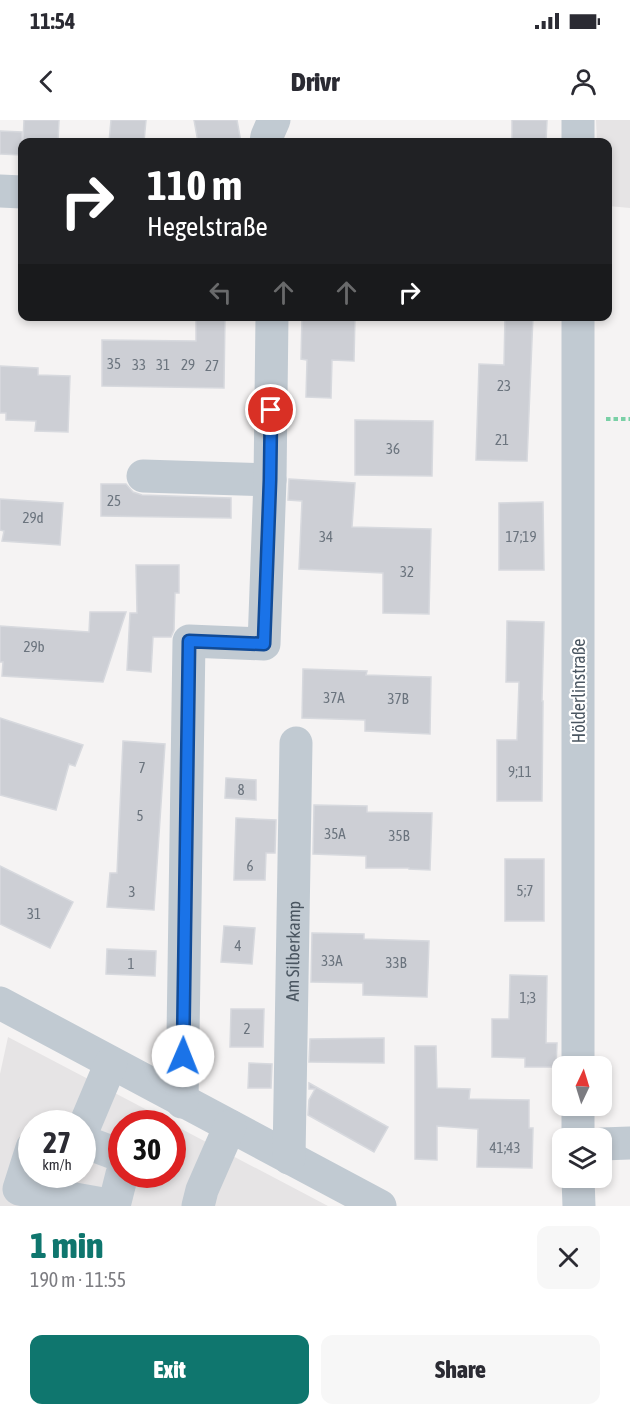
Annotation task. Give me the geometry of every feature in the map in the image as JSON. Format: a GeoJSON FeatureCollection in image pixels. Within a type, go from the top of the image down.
{"type":"FeatureCollection","features":[{"type":"Feature","properties":{"kind":"street"},"geometry":{"type":"LineString","coordinates":[[267,138],[274,120]]}},
{"type":"Feature","properties":{"kind":"street"},"geometry":{"type":"LineString","coordinates":[[578,120],[578,138]]}},
{"type":"Feature","properties":{"kind":"street"},"geometry":{"type":"LineString","coordinates":[[0,191],[18,192]]}},
{"type":"Feature","properties":{"kind":"street"},"geometry":{"type":"LineString","coordinates":[[182,1102],[189,641],[264,644],[270,480],[272,321]]}},
{"type":"Feature","properties":{"kind":"street","name":"Hölderlinstraße"},"geometry":{"type":"LineString","coordinates":[[578,321],[578,1056]]}},
{"type":"Feature","properties":{"kind":"street"},"geometry":{"type":"LineString","coordinates":[[143,476],[270,480]]}},
{"type":"Feature","properties":{"kind":"street","name":"Am Silberkamp"},"geometry":{"type":"LineString","coordinates":[[289,1158],[296,743]]}},
{"type":"Feature","properties":{"kind":"street"},"geometry":{"type":"LineString","coordinates":[[0,1004],[380,1206]]}},
{"type":"Feature","properties":{"kind":"street"},"geometry":{"type":"LineString","coordinates":[[91,1110],[111,1063]]}},
{"type":"Feature","properties":{"kind":"street"},"geometry":{"type":"LineString","coordinates":[[198,1206],[202,1190],[230,1126]]}},
{"type":"Feature","properties":{"kind":"street"},"geometry":{"type":"LineString","coordinates":[[612,1144],[630,1143]]}},
{"type":"Feature","properties":{"kind":"street"},"geometry":{"type":"LineString","coordinates":[[19,1188],[114,1206],[118,1188]]}},
{"type":"Feature","properties":{"kind":"street"},"geometry":{"type":"LineString","coordinates":[[578,1188],[579,1206]]}},
{"type":"Feature","properties":{"kind":"shaded area"},"geometry":{"type":"Polygon","coordinates":[[[596,120],[630,120],[630,208],[612,206],[612,138],[597,138],[596,120]]]}},
{"type":"Feature","properties":{"kind":"shaded area"},"geometry":{"type":"Polygon","coordinates":[[[8,1037],[147,1110],[108,1110],[108,1188],[186,1188],[186,1131],[328,1206],[0,1206],[0,1074],[8,1037]]]}},
{"type":"Feature","properties":{"kind":"building"},"geometry":{"type":"Polygon","coordinates":[[[24,120],[59,120],[58,138],[23,138],[24,120]]]}},
{"type":"Feature","properties":{"kind":"building"},"geometry":{"type":"Polygon","coordinates":[[[111,120],[146,120],[144,138],[109,138],[111,120]]]}},
{"type":"Feature","properties":{"kind":"building"},"geometry":{"type":"Polygon","coordinates":[[[194,120],[237,120],[240,138],[197,138],[194,120]]]}},
{"type":"Feature","properties":{"kind":"building"},"geometry":{"type":"Polygon","coordinates":[[[512,120],[547,120],[546,138],[512,138],[512,120]]]}},
{"type":"Feature","properties":{"kind":"building"},"geometry":{"type":"Polygon","coordinates":[[[0,131],[22,132],[22,138],[18,138],[18,155],[0,154],[0,131]]]}},
{"type":"Feature","properties":{"kind":"building"},"geometry":{"type":"Polygon","coordinates":[[[196,321],[225,321],[224,388],[102,386],[102,340],[196,341],[196,321]]]}},
{"type":"Feature","properties":{"kind":"building"},"geometry":{"type":"Polygon","coordinates":[[[302,321],[355,321],[354,361],[332,360],[331,398],[306,397],[307,360],[301,359],[302,321]]]}},
{"type":"Feature","properties":{"kind":"building"},"geometry":{"type":"Polygon","coordinates":[[[505,321],[533,321],[527,461],[476,460],[479,364],[504,365],[505,321]]]}},
{"type":"Feature","properties":{"kind":"building"},"geometry":{"type":"Polygon","coordinates":[[[0,366],[38,368],[38,375],[70,376],[68,432],[35,431],[36,421],[6,420],[6,413],[0,413],[0,366]]]}},
{"type":"Feature","properties":{"kind":"building"},"geometry":{"type":"Polygon","coordinates":[[[355,420],[433,421],[432,476],[355,475],[355,420]]]}},
{"type":"Feature","properties":{"kind":"building"},"geometry":{"type":"Polygon","coordinates":[[[289,479],[355,483],[352,527],[431,529],[429,614],[383,613],[383,573],[299,569],[302,501],[288,500],[289,479]]]}},
{"type":"Feature","properties":{"kind":"building"},"geometry":{"type":"Polygon","coordinates":[[[101,484],[126,484],[133,492],[142,495],[231,498],[231,518],[101,516],[101,484]]]}},
{"type":"Feature","properties":{"kind":"building"},"geometry":{"type":"Polygon","coordinates":[[[0,499],[63,503],[60,545],[2,541],[4,531],[0,530],[0,499]]]}},
{"type":"Feature","properties":{"kind":"building"},"geometry":{"type":"Polygon","coordinates":[[[543,502],[544,570],[499,570],[499,503],[543,502]]]}},
{"type":"Feature","properties":{"kind":"building"},"geometry":{"type":"Polygon","coordinates":[[[136,565],[179,565],[179,593],[175,593],[174,630],[171,637],[153,637],[151,672],[127,670],[130,613],[137,613],[136,565]]]}},
{"type":"Feature","properties":{"kind":"building"},"geometry":{"type":"Polygon","coordinates":[[[90,612],[126,612],[103,682],[2,676],[0,626],[89,632],[90,612]]]}},
{"type":"Feature","properties":{"kind":"building"},"geometry":{"type":"Polygon","coordinates":[[[507,621],[544,622],[542,801],[497,801],[497,740],[517,740],[519,682],[506,682],[507,621]]]}},
{"type":"Feature","properties":{"kind":"building"},"geometry":{"type":"Polygon","coordinates":[[[303,669],[367,671],[366,675],[431,677],[430,734],[365,731],[365,720],[302,718],[303,669]]]}},
{"type":"Feature","properties":{"kind":"building"},"geometry":{"type":"Polygon","coordinates":[[[0,718],[83,745],[75,766],[69,764],[56,810],[0,795],[0,718]]]}},
{"type":"Feature","properties":{"kind":"building"},"geometry":{"type":"Polygon","coordinates":[[[123,741],[165,744],[154,910],[107,907],[110,873],[117,873],[123,741]]]}},
{"type":"Feature","properties":{"kind":"building"},"geometry":{"type":"Polygon","coordinates":[[[226,778],[256,780],[256,800],[225,798],[226,778]]]}},
{"type":"Feature","properties":{"kind":"building"},"geometry":{"type":"Polygon","coordinates":[[[314,805],[367,806],[367,812],[432,813],[430,870],[366,868],[366,856],[313,854],[314,805]]]}},
{"type":"Feature","properties":{"kind":"building"},"geometry":{"type":"Polygon","coordinates":[[[236,818],[276,820],[275,853],[266,853],[265,880],[234,880],[236,818]]]}},
{"type":"Feature","properties":{"kind":"building"},"geometry":{"type":"Polygon","coordinates":[[[505,859],[544,859],[544,921],[505,921],[505,859]]]}},
{"type":"Feature","properties":{"kind":"building"},"geometry":{"type":"Polygon","coordinates":[[[0,866],[73,902],[50,948],[0,924],[0,866]]]}},
{"type":"Feature","properties":{"kind":"building"},"geometry":{"type":"Polygon","coordinates":[[[224,926],[255,928],[252,964],[221,962],[224,926]]]}},
{"type":"Feature","properties":{"kind":"building"},"geometry":{"type":"Polygon","coordinates":[[[312,933],[364,934],[364,939],[429,941],[427,997],[363,995],[363,983],[311,982],[312,933]]]}},
{"type":"Feature","properties":{"kind":"building"},"geometry":{"type":"Polygon","coordinates":[[[107,949],[156,951],[155,976],[106,974],[107,949]]]}},
{"type":"Feature","properties":{"kind":"building"},"geometry":{"type":"Polygon","coordinates":[[[510,975],[547,976],[546,1043],[557,1043],[556,1056],[552,1056],[552,1067],[525,1067],[525,1058],[492,1057],[492,1019],[509,1019],[510,975]]]}},
{"type":"Feature","properties":{"kind":"building"},"geometry":{"type":"Polygon","coordinates":[[[231,1009],[264,1009],[263,1047],[230,1047],[231,1009]]]}},
{"type":"Feature","properties":{"kind":"building"},"geometry":{"type":"Polygon","coordinates":[[[384,1038],[384,1063],[309,1062],[310,1039],[384,1038]]]}},
{"type":"Feature","properties":{"kind":"building"},"geometry":{"type":"Polygon","coordinates":[[[415,1046],[436,1046],[437,1088],[470,1089],[469,1099],[529,1100],[529,1128],[533,1128],[532,1168],[477,1167],[478,1129],[437,1126],[437,1160],[415,1159],[415,1046]]]}},
{"type":"Feature","properties":{"kind":"building"},"geometry":{"type":"Polygon","coordinates":[[[249,1063],[272,1064],[271,1088],[248,1088],[249,1063]]]}},
{"type":"Feature","properties":{"kind":"building"},"geometry":{"type":"Polygon","coordinates":[[[309,1083],[388,1127],[374,1152],[308,1115],[309,1100],[315,1089],[309,1089],[309,1083]]]}},
{"type":"Feature","properties":{"kind":"route"},"geometry":{"type":"LineString","coordinates":[[183,1056],[189,641],[264,644],[271,410]]}}]}
